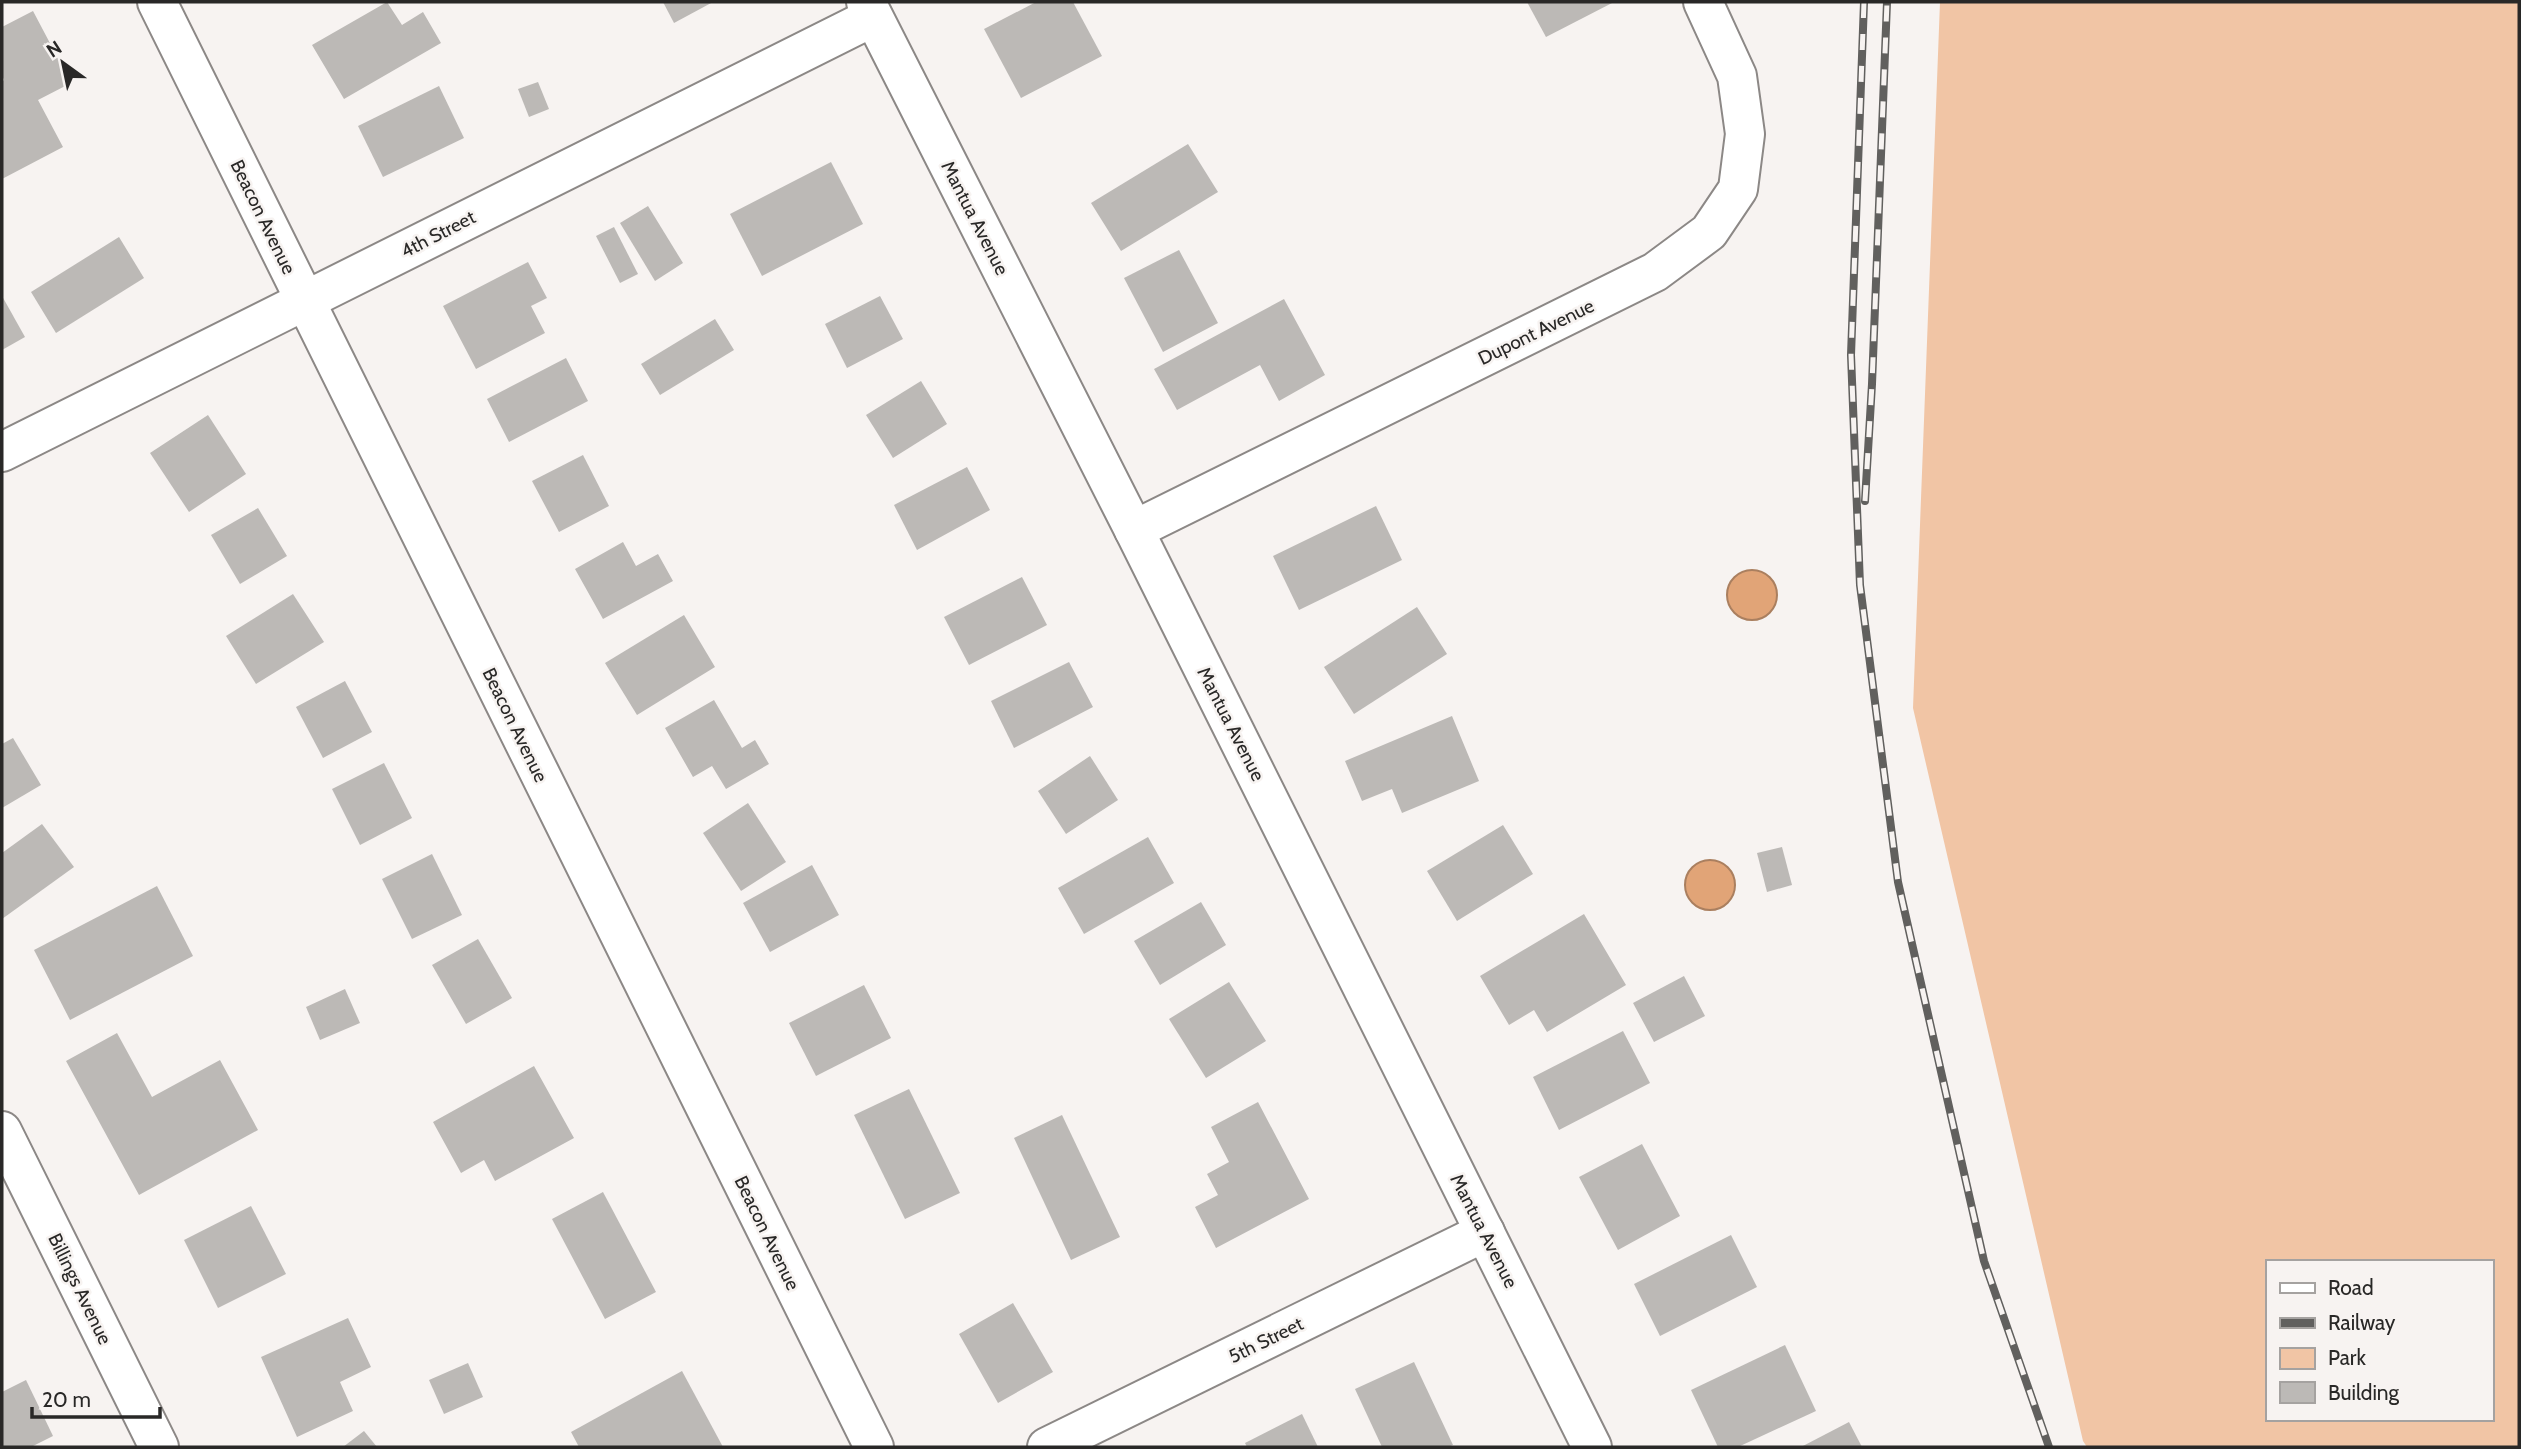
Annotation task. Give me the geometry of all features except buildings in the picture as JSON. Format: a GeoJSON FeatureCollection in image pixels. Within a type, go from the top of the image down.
{"type":"FeatureCollection","features":[{"type":"Feature","properties":{"kind":"street","name":"Beacon Avenue"},"geometry":{"type":"LineString","coordinates":[[157,2],[873,1447]]}},
{"type":"Feature","properties":{"kind":"street","name":"Dupont Avenue"},"geometry":{"type":"LineString","coordinates":[[1134,530],[1656,272],[1709,232],[1738,189],[1745,134],[1737,76],[1703,2]]}},
{"type":"Feature","properties":{"kind":"street","name":"4th Street"},"geometry":{"type":"LineString","coordinates":[[2,452],[305,301],[870,9]]}},
{"type":"Feature","properties":{"kind":"street","name":"Mantua Avenue"},"geometry":{"type":"LineString","coordinates":[[870,9],[1134,530],[1592,1447]]}},
{"type":"Feature","properties":{"kind":"street","name":"Billings Avenue"},"geometry":{"type":"LineString","coordinates":[[2,1131],[159,1447]]}},
{"type":"Feature","properties":{"kind":"street","name":"5th Street"},"geometry":{"type":"LineString","coordinates":[[1047,1447],[1485,1232]]}},
{"type":"Feature","properties":{"kind":"green space"},"geometry":{"type":"Polygon","coordinates":[[[1940,2],[2519,2],[2519,1447],[2087,1447],[2083,1441],[1913,708],[1940,2]]]}},
{"type":"Feature","properties":{"kind":"shaded area"},"geometry":{"type":"Polygon","coordinates":[[[1752,570],[1770,577],[1777,595],[1770,613],[1752,620],[1734,613],[1727,595],[1734,577],[1752,570]]]}},
{"type":"Feature","properties":{"kind":"shaded area"},"geometry":{"type":"Polygon","coordinates":[[[1710,860],[1728,867],[1735,885],[1728,903],[1710,910],[1692,903],[1685,885],[1692,867],[1710,860]]]}},
{"type":"Feature","properties":{"kind":"railway"},"geometry":{"type":"LineString","coordinates":[[1864,2],[1851,355],[1860,585],[1898,882],[1984,1261],[2049,1447]]}},
{"type":"Feature","properties":{"kind":"railway"},"geometry":{"type":"LineString","coordinates":[[1865,501],[1887,2]]}}]}
